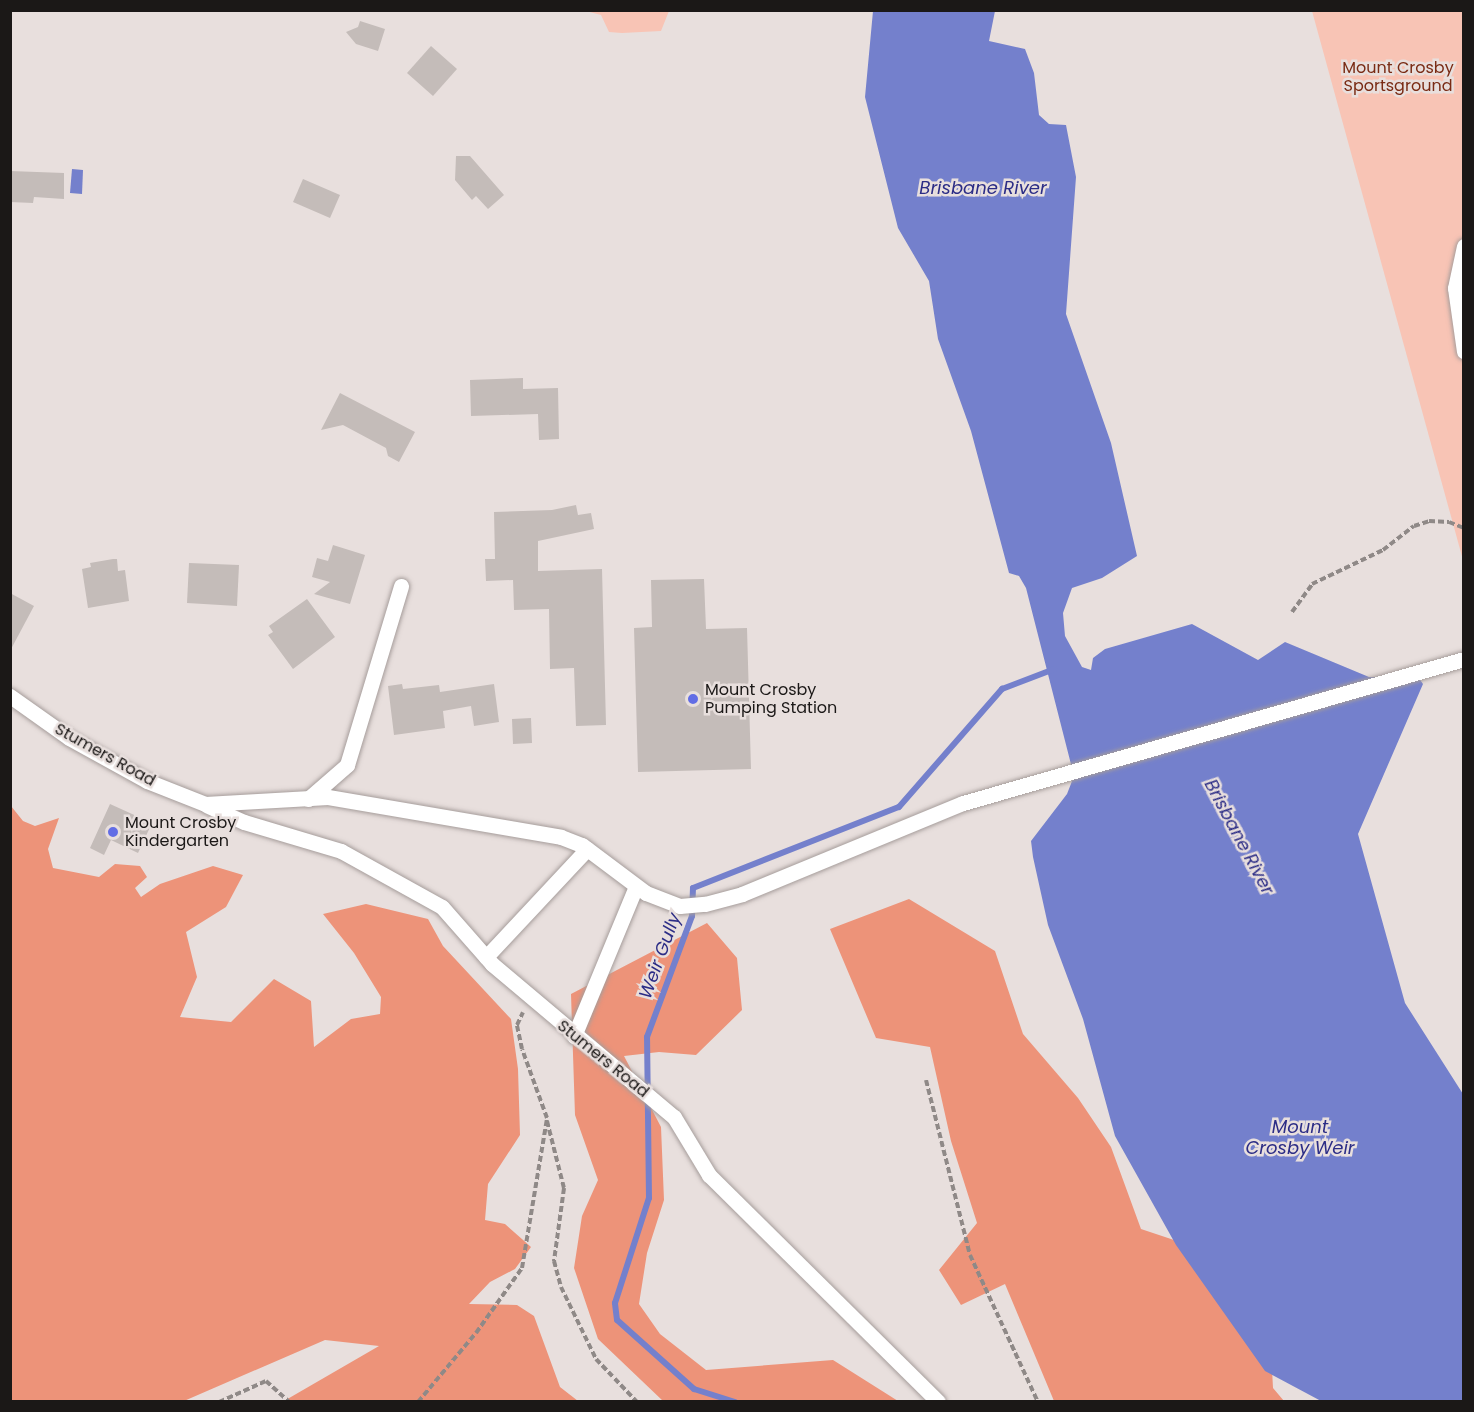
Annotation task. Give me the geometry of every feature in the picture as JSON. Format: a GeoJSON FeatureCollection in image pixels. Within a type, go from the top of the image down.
{"type":"FeatureCollection","features":[{"type":"Feature","properties":{"kind":"street"},"geometry":{"type":"LineString","coordinates":[[1464,246],[1455,288],[1464,351]]}},
{"type":"Feature","properties":{"kind":"street"},"geometry":{"type":"LineString","coordinates":[[308,799],[346,765],[401,586]]}},
{"type":"Feature","properties":{"kind":"street","name":"Stumers Road"},"geometry":{"type":"LineString","coordinates":[[205,804],[328,797],[561,837],[587,849],[657,899],[680,906],[705,904],[741,894],[963,802],[1464,659]]}},
{"type":"Feature","properties":{"kind":"street","name":"Stumers Road"},"geometry":{"type":"LineString","coordinates":[[10,696],[69,738],[147,780],[244,822],[341,851],[442,907],[486,957],[530,997],[674,1117],[709,1175],[754,1224],[938,1401]]}},
{"type":"Feature","properties":{"kind":"street"},"geometry":{"type":"LineString","coordinates":[[486,957],[587,849]]}},
{"type":"Feature","properties":{"kind":"street"},"geometry":{"type":"LineString","coordinates":[[574,1036],[636,886]]}},
{"type":"Feature","properties":{"kind":"path"},"geometry":{"type":"LineString","coordinates":[[1292,612],[1312,584],[1383,550],[1414,525],[1429,521],[1449,522],[1464,528]]}},
{"type":"Feature","properties":{"kind":"path"},"geometry":{"type":"LineString","coordinates":[[530,997],[517,1025],[547,1118],[564,1188],[554,1261],[561,1287],[596,1359],[637,1401]]}},
{"type":"Feature","properties":{"kind":"path"},"geometry":{"type":"LineString","coordinates":[[926,1080],[970,1255],[1038,1401]]}},
{"type":"Feature","properties":{"kind":"path"},"geometry":{"type":"LineString","coordinates":[[418,1401],[476,1333],[522,1268],[547,1118]]}},
{"type":"Feature","properties":{"kind":"path"},"geometry":{"type":"LineString","coordinates":[[219,1401],[266,1381],[289,1401]]}},
{"type":"Feature","properties":{"kind":"green space"},"geometry":{"type":"Polygon","coordinates":[[[586,11],[669,11],[661,31],[622,33],[609,32],[601,15],[586,11]]]}},
{"type":"Feature","properties":{"kind":"green space","name":"Mount Crosby Sportsground"},"geometry":{"type":"Polygon","coordinates":[[[1312,11],[1463,11],[1463,560],[1312,11]]]}},
{"type":"Feature","properties":{"kind":"shaded area"},"geometry":{"type":"Polygon","coordinates":[[[11,806],[23,821],[35,826],[59,818],[48,849],[53,868],[99,877],[115,864],[140,866],[147,877],[135,888],[141,897],[160,884],[213,866],[243,875],[226,907],[186,932],[197,977],[180,1017],[231,1022],[274,979],[311,1001],[314,1047],[351,1019],[380,1014],[381,997],[354,953],[323,914],[366,904],[428,919],[443,946],[511,1019],[518,1069],[520,1135],[488,1184],[485,1220],[505,1224],[531,1247],[515,1269],[490,1282],[469,1304],[517,1305],[534,1316],[560,1387],[578,1401],[284,1401],[379,1346],[325,1340],[184,1401],[11,1401],[11,806]]]}},
{"type":"Feature","properties":{"kind":"shaded area"},"geometry":{"type":"Polygon","coordinates":[[[909,899],[995,951],[1023,1034],[1078,1098],[1111,1147],[1141,1229],[1207,1251],[1270,1331],[1273,1388],[1284,1401],[1054,1401],[1005,1284],[961,1305],[939,1270],[977,1223],[951,1141],[930,1047],[876,1038],[830,929],[909,899]]]}},
{"type":"Feature","properties":{"kind":"shaded area"},"geometry":{"type":"Polygon","coordinates":[[[707,923],[737,958],[742,1010],[696,1055],[659,1052],[624,1056],[661,1127],[664,1200],[647,1253],[639,1304],[660,1334],[706,1370],[833,1360],[898,1401],[663,1401],[598,1339],[574,1268],[582,1216],[598,1180],[575,1115],[571,994],[707,923]]]}},
{"type":"Feature","properties":{"kind":"water"},"geometry":{"type":"Polygon","coordinates":[[[873,11],[995,11],[989,41],[1025,49],[1034,73],[1039,115],[1049,124],[1066,125],[1076,177],[1066,314],[1111,443],[1137,556],[1102,578],[1072,588],[1063,613],[1065,636],[1082,667],[1091,670],[1093,658],[1105,649],[1192,624],[1258,660],[1285,642],[1369,677],[1418,677],[1423,684],[1358,834],[1405,1003],[1463,1094],[1463,1401],[1321,1401],[1265,1371],[1176,1245],[1115,1136],[1083,1019],[1048,925],[1031,841],[1067,794],[1074,776],[1026,588],[1019,576],[1009,573],[971,431],[938,339],[929,281],[898,228],[865,97],[873,11]]]}},
{"type":"Feature","properties":{"kind":"water"},"geometry":{"type":"Polygon","coordinates":[[[72,169],[83,170],[82,194],[70,193],[72,169]]]}},
{"type":"Feature","properties":{"kind":"building"},"geometry":{"type":"Polygon","coordinates":[[[360,21],[385,29],[378,51],[356,44],[346,32],[358,27],[360,21]]]}},
{"type":"Feature","properties":{"kind":"building"},"geometry":{"type":"Polygon","coordinates":[[[431,46],[457,69],[433,96],[407,73],[431,46]]]}},
{"type":"Feature","properties":{"kind":"building"},"geometry":{"type":"Polygon","coordinates":[[[456,156],[470,156],[504,195],[488,209],[476,196],[472,200],[455,180],[456,156]]]}},
{"type":"Feature","properties":{"kind":"building"},"geometry":{"type":"Polygon","coordinates":[[[10,171],[64,173],[64,199],[34,197],[33,203],[10,202],[10,171]]]}},
{"type":"Feature","properties":{"kind":"building"},"geometry":{"type":"Polygon","coordinates":[[[303,179],[340,195],[330,218],[293,202],[303,179]]]}},
{"type":"Feature","properties":{"kind":"building"},"geometry":{"type":"Polygon","coordinates":[[[523,378],[523,389],[558,388],[559,439],[539,440],[538,414],[471,416],[470,380],[523,378]]]}},
{"type":"Feature","properties":{"kind":"building"},"geometry":{"type":"Polygon","coordinates":[[[340,393],[415,432],[399,462],[388,456],[386,448],[343,425],[321,430],[340,393]]]}},
{"type":"Feature","properties":{"kind":"building"},"geometry":{"type":"Polygon","coordinates":[[[576,505],[578,515],[591,513],[594,529],[538,541],[538,571],[602,569],[606,725],[576,726],[574,668],[550,669],[549,609],[514,610],[513,580],[486,581],[485,559],[495,559],[494,512],[552,510],[576,505]]]}},
{"type":"Feature","properties":{"kind":"building"},"geometry":{"type":"Polygon","coordinates":[[[333,545],[365,555],[350,604],[314,594],[330,582],[312,577],[317,558],[328,561],[333,545]]]}},
{"type":"Feature","properties":{"kind":"building"},"geometry":{"type":"Polygon","coordinates":[[[117,559],[118,571],[125,570],[129,601],[88,608],[82,569],[91,567],[90,563],[117,559]]]}},
{"type":"Feature","properties":{"kind":"building"},"geometry":{"type":"Polygon","coordinates":[[[189,563],[239,565],[237,606],[187,603],[189,563]]]}},
{"type":"Feature","properties":{"kind":"building","name":"Mount Crosby Pumping Station"},"geometry":{"type":"Polygon","coordinates":[[[704,579],[706,629],[747,628],[751,769],[638,772],[634,628],[652,627],[651,580],[704,579]]]}},
{"type":"Feature","properties":{"kind":"building"},"geometry":{"type":"Polygon","coordinates":[[[10,593],[34,606],[10,651],[10,593]]]}},
{"type":"Feature","properties":{"kind":"building"},"geometry":{"type":"Polygon","coordinates":[[[307,599],[335,637],[293,669],[268,635],[273,632],[269,626],[307,599]]]}},
{"type":"Feature","properties":{"kind":"building"},"geometry":{"type":"Polygon","coordinates":[[[402,684],[403,689],[439,685],[440,692],[494,684],[499,722],[474,726],[471,706],[443,711],[445,728],[394,735],[388,686],[402,684]]]}},
{"type":"Feature","properties":{"kind":"building"},"geometry":{"type":"Polygon","coordinates":[[[531,718],[532,743],[513,744],[512,719],[531,718]]]}},
{"type":"Feature","properties":{"kind":"building"},"geometry":{"type":"Polygon","coordinates":[[[110,804],[152,823],[138,853],[111,840],[104,855],[90,848],[110,804]]]}},
{"type":"Feature","properties":{"kind":"waterway","name":"Weir Gully"},"geometry":{"type":"LineString","coordinates":[[735,1402],[694,1389],[617,1320],[615,1303],[649,1198],[647,1037],[692,916],[693,888],[899,807],[1002,689],[1054,669]]}},
{"type":"Feature","properties":{"kind":"place","name":"Mount Crosby Pumping Station"},"geometry":{"type":"Point","coordinates":[693,699]}},
{"type":"Feature","properties":{"kind":"place","name":"Mount Crosby Kindergarten"},"geometry":{"type":"Point","coordinates":[113,832]}},
{"type":"Feature","properties":{"kind":"water label","name":"Brisbane River"},"geometry":{"type":"Point","coordinates":[983,188]}},
{"type":"Feature","properties":{"kind":"water label","name":"Brisbane River"},"geometry":{"type":"Point","coordinates":[1239,837]}},
{"type":"Feature","properties":{"kind":"water label","name":"Mount Crosby Weir"},"geometry":{"type":"Point","coordinates":[1300,1138]}}]}
